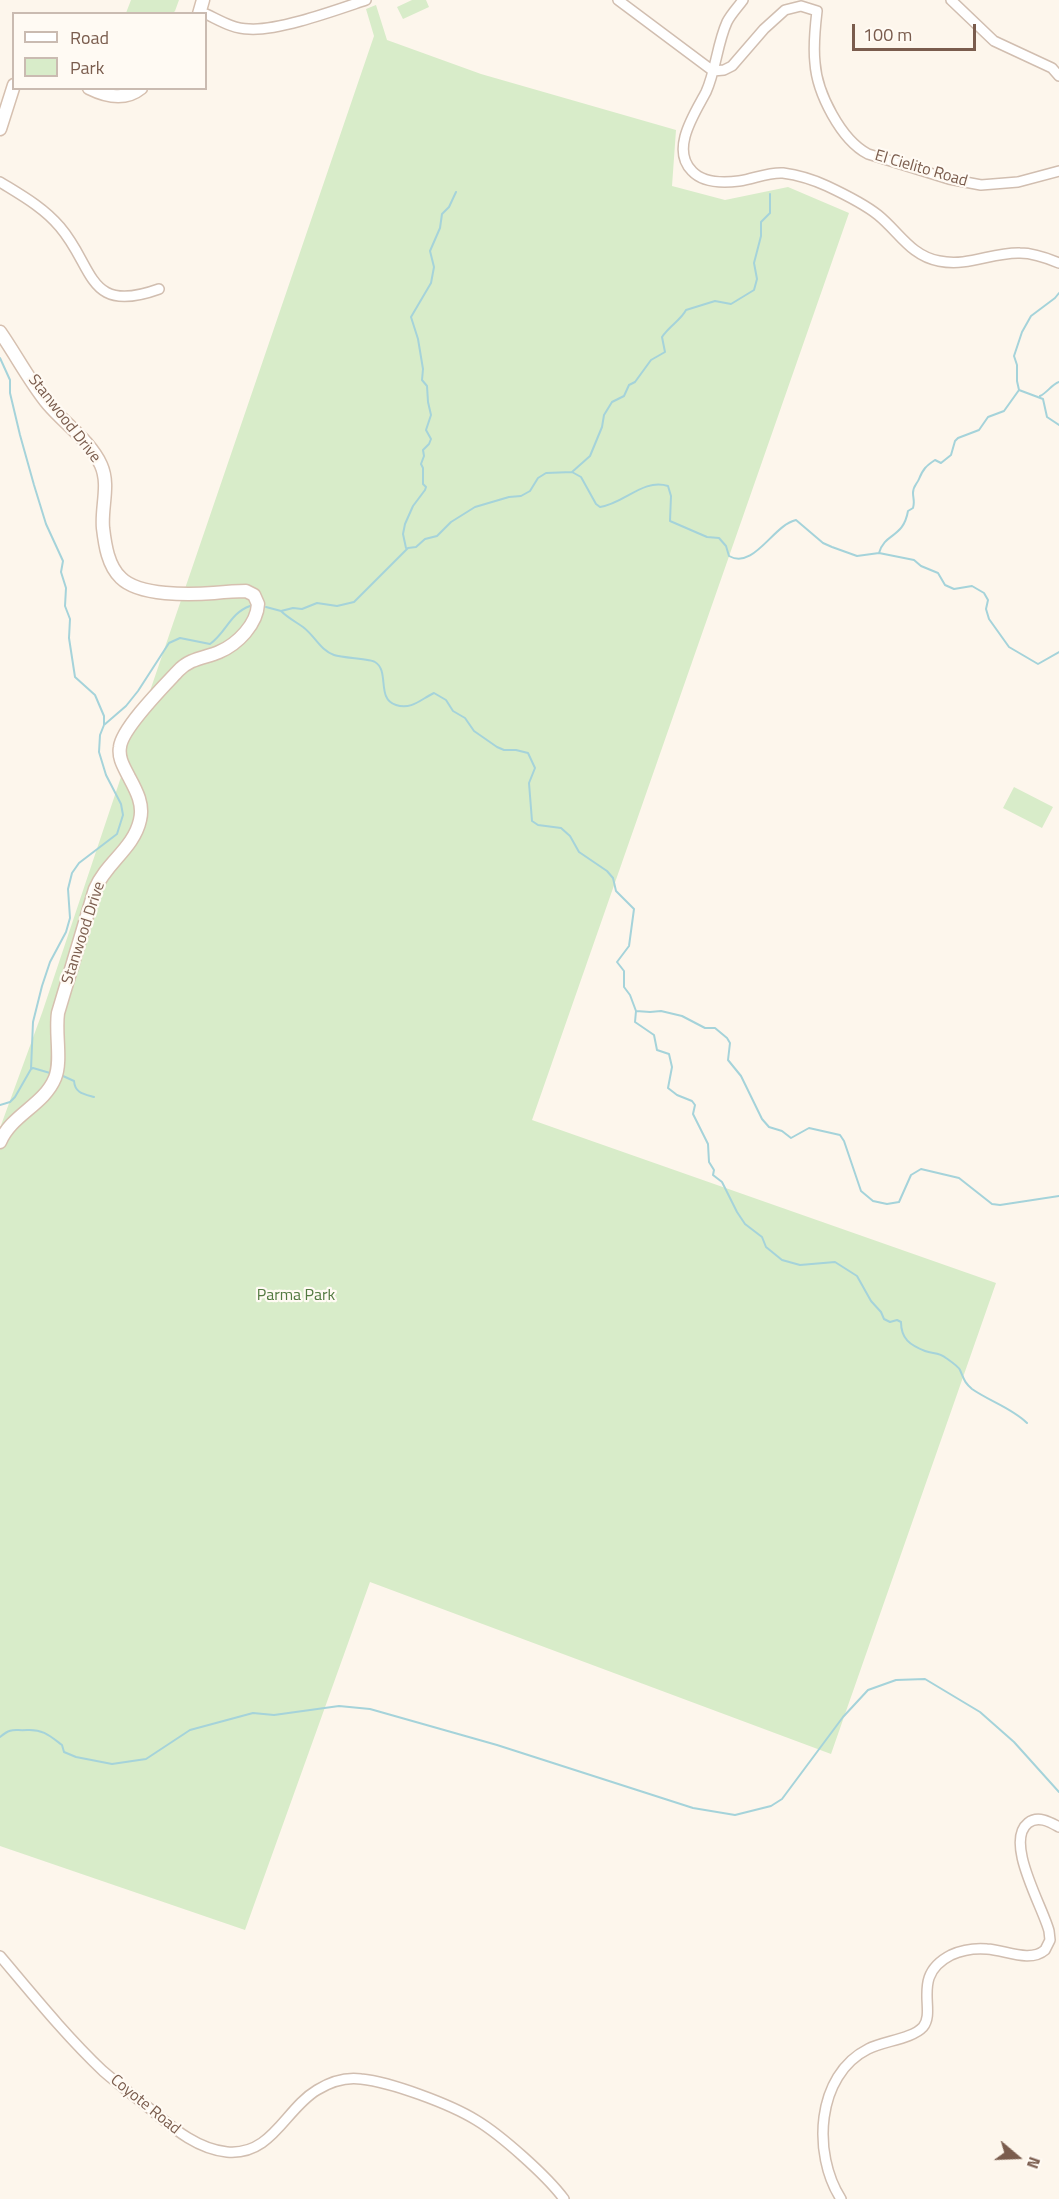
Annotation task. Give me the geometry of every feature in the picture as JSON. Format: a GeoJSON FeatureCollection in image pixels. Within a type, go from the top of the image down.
{"type":"FeatureCollection","features":[{"type":"Feature","properties":{"kind":"main road"},"geometry":{"type":"LineString","coordinates":[[0,129],[12,90]]}},
{"type":"Feature","properties":{"kind":"main road"},"geometry":{"type":"LineString","coordinates":[[93,90],[117,97],[130,95],[138,90]]}},
{"type":"Feature","properties":{"kind":"main road","name":"Stanwood Drive"},"geometry":{"type":"LineString","coordinates":[[0,332],[48,404],[88,445],[100,463],[105,480],[102,521],[105,540],[110,561],[119,576],[131,585],[156,591],[196,594],[246,591],[254,595],[258,604],[254,620],[238,639],[222,651],[195,659],[183,666],[123,737],[120,756],[141,804],[139,825],[127,846],[103,875],[95,889],[58,1013],[57,1068],[54,1081],[11,1123],[0,1142]]}},
{"type":"Feature","properties":{"kind":"street"},"geometry":{"type":"LineString","coordinates":[[207,12],[236,27],[248,30],[264,29],[366,0]]}},
{"type":"Feature","properties":{"kind":"street"},"geometry":{"type":"LineString","coordinates":[[618,0],[713,71]]}},
{"type":"Feature","properties":{"kind":"street"},"geometry":{"type":"LineString","coordinates":[[743,0],[727,22],[709,85],[689,124],[683,155],[687,166],[699,177],[727,182],[784,173],[816,181],[868,208],[886,222],[910,248],[936,261],[970,261],[1017,252],[1044,257],[1059,263]]}},
{"type":"Feature","properties":{"kind":"street"},"geometry":{"type":"LineString","coordinates":[[951,0],[994,41],[1052,68],[1059,76]]}},
{"type":"Feature","properties":{"kind":"street"},"geometry":{"type":"LineString","coordinates":[[960,8],[967,0]]}},
{"type":"Feature","properties":{"kind":"street","name":"El Cielito Road"},"geometry":{"type":"LineString","coordinates":[[713,71],[728,68],[776,17],[785,10],[801,6],[817,11],[814,61],[818,83],[842,131],[847,139],[859,149],[868,154],[949,178],[981,185],[1018,182],[1059,171]]}},
{"type":"Feature","properties":{"kind":"street"},"geometry":{"type":"LineString","coordinates":[[0,182],[30,200],[58,225],[88,274],[102,290],[127,297],[159,289]]}},
{"type":"Feature","properties":{"kind":"street"},"geometry":{"type":"LineString","coordinates":[[841,2199],[830,2179],[825,2158],[824,2136],[829,2094],[835,2079],[844,2066],[858,2055],[878,2044],[914,2033],[924,2026],[927,2016],[928,1981],[935,1969],[946,1958],[975,1949],[990,1949],[1032,1956],[1045,1950],[1050,1940],[1049,1931],[1026,1871],[1020,1839],[1025,1826],[1032,1820],[1044,1820],[1059,1827]]}},
{"type":"Feature","properties":{"kind":"street","name":"Coyote Road"},"geometry":{"type":"LineString","coordinates":[[0,1956],[104,2072],[179,2133],[201,2144],[225,2152],[253,2148],[272,2136],[296,2108],[317,2090],[341,2080],[376,2081],[440,2103],[478,2121],[549,2182],[564,2199]]}},
{"type":"Feature","properties":{"kind":"green space"},"geometry":{"type":"Polygon","coordinates":[[[131,0],[179,0],[174,12],[126,12],[131,0]]]}},
{"type":"Feature","properties":{"kind":"green space"},"geometry":{"type":"Polygon","coordinates":[[[412,0],[426,0],[429,7],[403,19],[397,7],[412,0]]]}},
{"type":"Feature","properties":{"kind":"green space","name":"Parma Park"},"geometry":{"type":"Polygon","coordinates":[[[376,5],[387,40],[481,74],[676,130],[672,186],[725,200],[788,187],[849,213],[532,1120],[996,1283],[831,1754],[370,1582],[245,1930],[0,1846],[0,1128],[42,1013],[126,762],[119,749],[138,726],[374,36],[366,9],[376,5]]]}},
{"type":"Feature","properties":{"kind":"green space"},"geometry":{"type":"Polygon","coordinates":[[[1014,787],[1053,807],[1042,828],[1003,808],[1014,787]]]}},
{"type":"Feature","properties":{"kind":"waterway"},"geometry":{"type":"LineString","coordinates":[[406,548],[403,534],[405,524],[413,506],[426,487],[423,484],[421,464],[424,456],[423,450],[431,439],[426,430],[431,415],[427,386],[422,380],[423,369],[418,339],[411,317],[431,283],[434,267],[430,251],[440,228],[442,214],[449,207],[456,192]]}},
{"type":"Feature","properties":{"kind":"waterway"},"geometry":{"type":"LineString","coordinates":[[572,472],[590,456],[602,427],[604,415],[612,402],[624,396],[629,385],[635,382],[651,360],[665,352],[662,337],[686,310],[715,301],[731,304],[754,290],[757,279],[754,263],[761,236],[761,222],[770,213],[770,194]]}},
{"type":"Feature","properties":{"kind":"waterway"},"geometry":{"type":"LineString","coordinates":[[1019,390],[1014,356],[1022,332],[1031,316],[1059,293]]}},
{"type":"Feature","properties":{"kind":"waterway"},"geometry":{"type":"LineString","coordinates":[[0,358],[10,380],[10,393],[20,435],[46,524],[63,561],[61,572],[66,588],[65,606],[70,619],[69,638],[75,677],[95,695],[104,716],[104,725]]}},
{"type":"Feature","properties":{"kind":"waterway"},"geometry":{"type":"LineString","coordinates":[[1040,396],[1059,382]]}},
{"type":"Feature","properties":{"kind":"waterway"},"geometry":{"type":"LineString","coordinates":[[879,553],[885,542],[902,526],[908,511],[913,508],[914,489],[925,468],[935,460],[941,463],[951,455],[958,438],[979,430],[988,417],[1004,411],[1019,390],[1043,399],[1047,417],[1059,425]]}},
{"type":"Feature","properties":{"kind":"waterway"},"geometry":{"type":"LineString","coordinates":[[266,607],[281,611],[293,608],[302,609],[317,603],[337,606],[354,602],[408,548],[416,547],[425,539],[437,536],[451,522],[475,507],[509,497],[521,496],[530,491],[538,478],[546,473],[572,472],[581,477],[600,507],[650,485],[668,486],[671,496],[670,521],[707,537],[719,538],[726,546],[729,556],[738,559],[755,552],[779,530],[796,520],[823,543],[857,556],[879,553],[914,560],[921,566],[938,573],[945,585],[954,589],[972,586],[984,593],[988,600],[986,609],[989,619],[1009,647],[1038,664],[1059,652]]}},
{"type":"Feature","properties":{"kind":"waterway"},"geometry":{"type":"LineString","coordinates":[[0,1105],[10,1102],[15,1097],[31,1069],[33,1022],[50,962],[66,932],[70,918],[68,889],[72,873],[79,863],[117,834],[123,815],[121,804],[106,775],[99,752],[100,735],[104,725],[126,706],[138,691],[169,643],[180,638],[210,644],[238,613],[250,606]]}},
{"type":"Feature","properties":{"kind":"waterway"},"geometry":{"type":"LineString","coordinates":[[281,611],[303,627],[329,653],[375,662],[382,672],[386,697],[390,702],[407,706],[434,693],[446,700],[453,711],[465,718],[474,731],[497,747],[528,753],[535,768],[529,783],[532,821],[538,825],[561,828],[570,836],[579,852],[607,871],[613,878],[616,891],[634,909],[629,946],[617,962],[624,971],[624,987],[636,1011],[661,1011],[682,1016],[705,1028],[715,1028],[727,1038],[730,1043],[728,1060],[741,1076],[762,1119],[769,1127],[782,1131],[791,1138],[809,1128],[840,1135],[861,1191],[873,1201],[887,1204],[899,1202],[911,1175],[921,1169],[959,1178],[992,1204],[1000,1205],[1059,1196]]}},
{"type":"Feature","properties":{"kind":"waterway"},"geometry":{"type":"LineString","coordinates":[[636,1011],[635,1022],[654,1035],[657,1050],[669,1054],[672,1067],[668,1088],[695,1105],[693,1114],[708,1144],[709,1162],[714,1170],[713,1175],[722,1182],[745,1224],[762,1237],[766,1247],[782,1260],[800,1265],[835,1262],[857,1276],[884,1319],[890,1322],[897,1320],[901,1322],[903,1333],[911,1344],[943,1356],[959,1368],[972,1389],[1027,1423]]}},
{"type":"Feature","properties":{"kind":"waterway"},"geometry":{"type":"LineString","coordinates":[[31,1069],[50,1073]]}},
{"type":"Feature","properties":{"kind":"waterway"},"geometry":{"type":"LineString","coordinates":[[63,1076],[74,1081],[80,1092],[94,1097]]}},
{"type":"Feature","properties":{"kind":"waterway"},"geometry":{"type":"LineString","coordinates":[[0,1737],[13,1730],[38,1731],[62,1745],[64,1752],[76,1757],[112,1764],[146,1759],[190,1730],[253,1713],[274,1715],[339,1706],[370,1709],[497,1745],[693,1808],[735,1815],[771,1806],[782,1799],[843,1717],[868,1690],[896,1680],[925,1679],[980,1712],[1014,1742],[1059,1792]]}}]}
